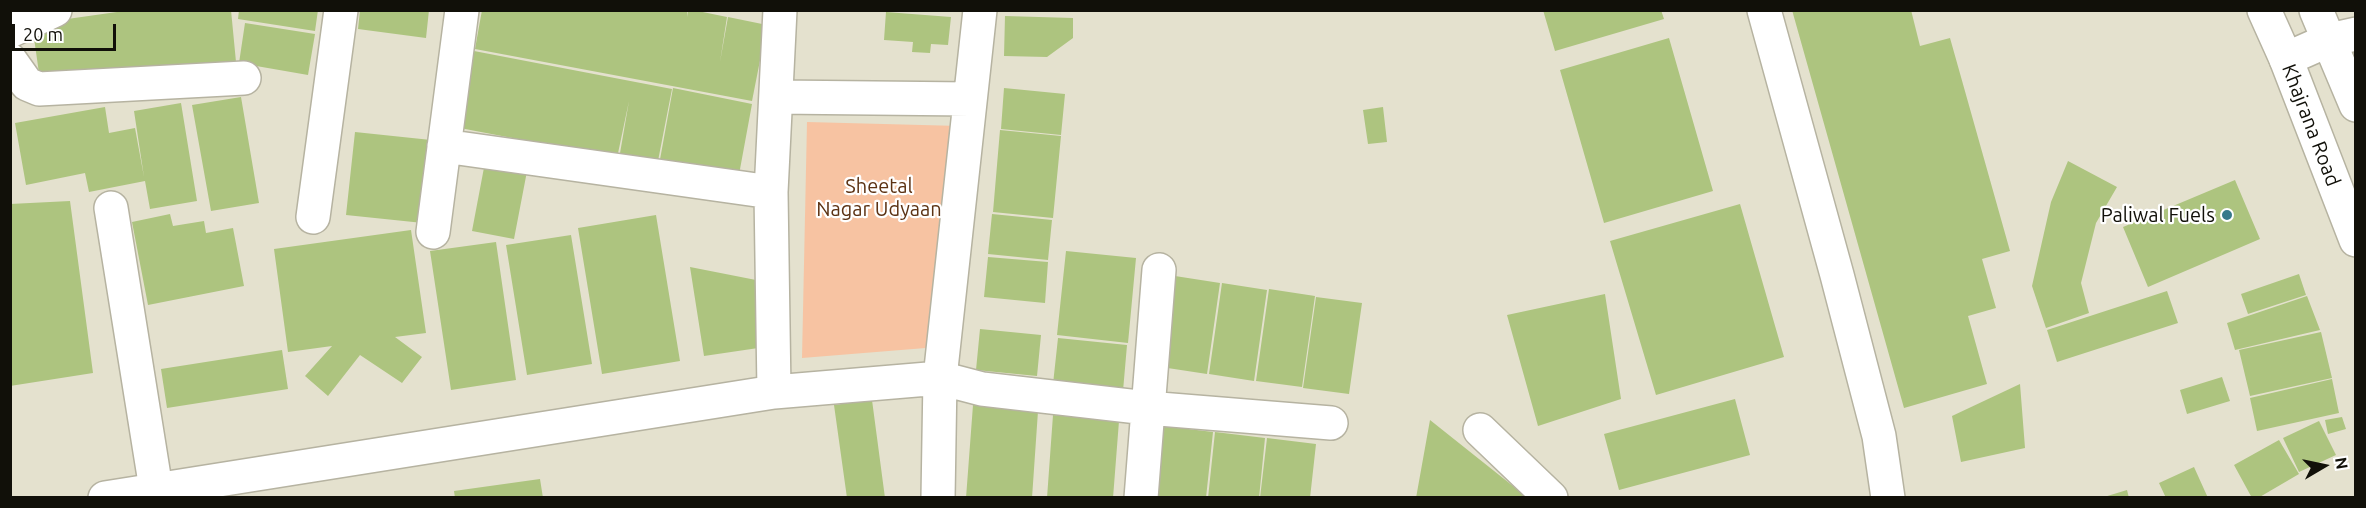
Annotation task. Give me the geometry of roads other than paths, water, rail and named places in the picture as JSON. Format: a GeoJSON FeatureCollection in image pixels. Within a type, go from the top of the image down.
{"type":"FeatureCollection","features":[{"type":"Feature","properties":{"kind":"street"},"geometry":{"type":"LineString","coordinates":[[10,31],[55,10]]}},
{"type":"Feature","properties":{"kind":"street"},"geometry":{"type":"LineString","coordinates":[[313,217],[341,10]]}},
{"type":"Feature","properties":{"kind":"street"},"geometry":{"type":"LineString","coordinates":[[432,232],[462,10]]}},
{"type":"Feature","properties":{"kind":"street"},"geometry":{"type":"LineString","coordinates":[[774,392],[771,192],[780,10]]}},
{"type":"Feature","properties":{"kind":"street"},"geometry":{"type":"LineString","coordinates":[[938,498],[940,378],[980,10]]}},
{"type":"Feature","properties":{"kind":"street"},"geometry":{"type":"LineString","coordinates":[[1764,10],[1879,435],[1888,498]]}},
{"type":"Feature","properties":{"kind":"street","name":"Khajrana Road"},"geometry":{"type":"LineString","coordinates":[[2264,10],[2286,59],[2355,240]]}},
{"type":"Feature","properties":{"kind":"street"},"geometry":{"type":"LineString","coordinates":[[2316,10],[2342,37],[2355,105]]}},
{"type":"Feature","properties":{"kind":"street"},"geometry":{"type":"LineString","coordinates":[[2286,59],[2342,37]]}},
{"type":"Feature","properties":{"kind":"street"},"geometry":{"type":"LineString","coordinates":[[10,60],[27,84],[39,89],[244,78]]}},
{"type":"Feature","properties":{"kind":"street"},"geometry":{"type":"LineString","coordinates":[[776,97],[970,99]]}},
{"type":"Feature","properties":{"kind":"street"},"geometry":{"type":"LineString","coordinates":[[444,146],[771,192]]}},
{"type":"Feature","properties":{"kind":"street"},"geometry":{"type":"LineString","coordinates":[[111,208],[156,489]]}},
{"type":"Feature","properties":{"kind":"street"},"geometry":{"type":"LineString","coordinates":[[1141,498],[1159,270]]}},
{"type":"Feature","properties":{"kind":"street"},"geometry":{"type":"LineString","coordinates":[[105,498],[774,392],[940,378],[982,389],[1147,408],[1331,423]]}},
{"type":"Feature","properties":{"kind":"street"},"geometry":{"type":"LineString","coordinates":[[1480,430],[1551,498]]}},
{"type":"Feature","properties":{"kind":"place","name":"Paliwal Fuels"},"geometry":{"type":"Point","coordinates":[2227,215]}},
{"type":"Feature","properties":{"kind":"park label","name":"Sheetal Nagar Udyaan"},"geometry":{"type":"Point","coordinates":[879,198]}}]}
